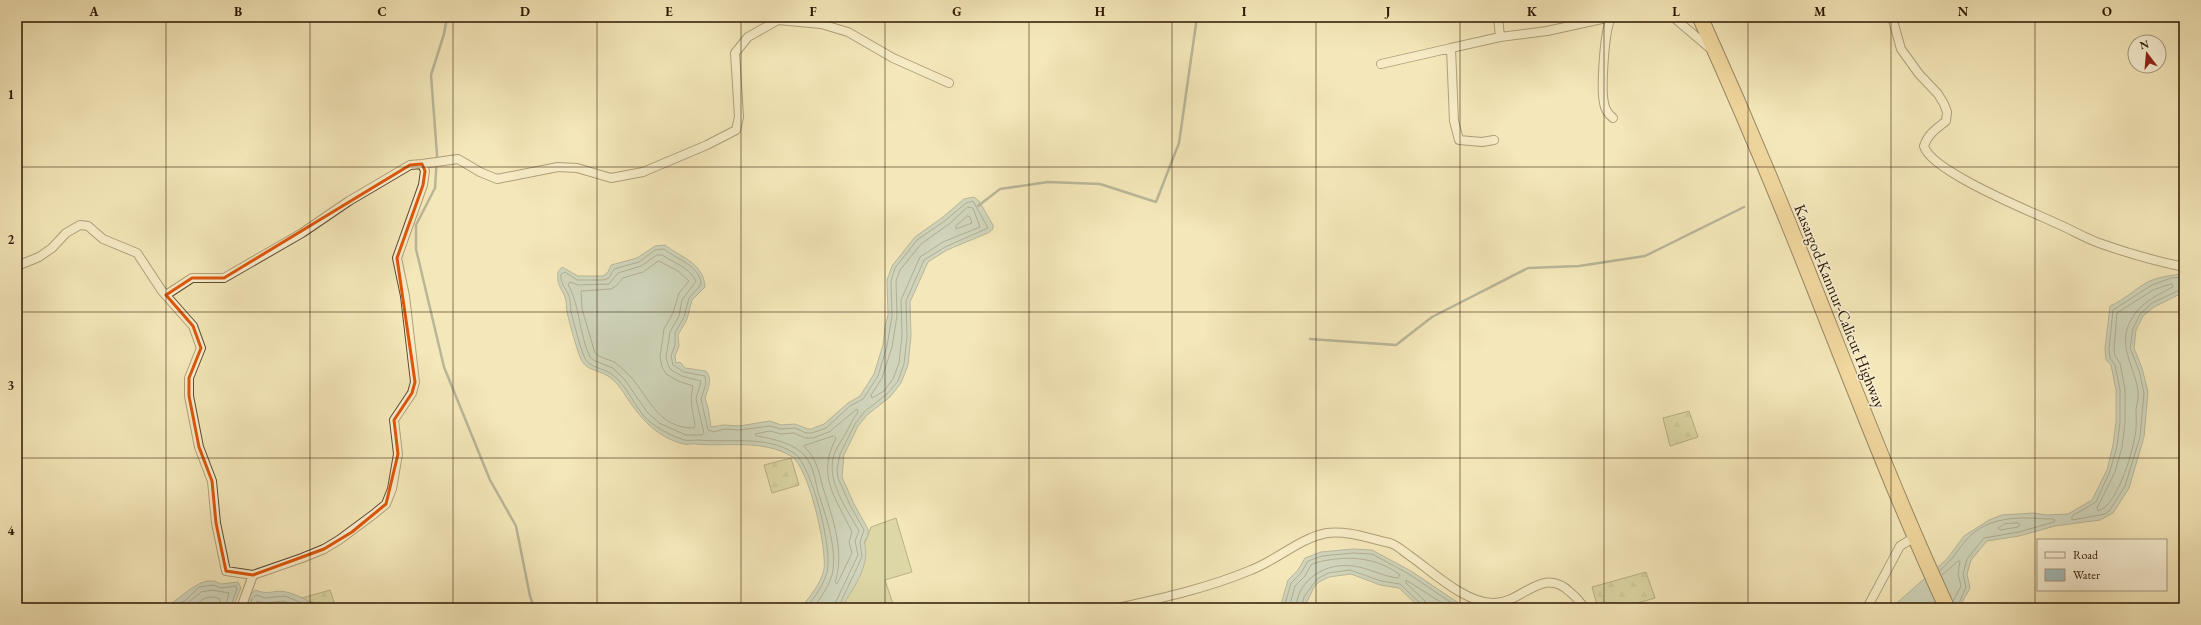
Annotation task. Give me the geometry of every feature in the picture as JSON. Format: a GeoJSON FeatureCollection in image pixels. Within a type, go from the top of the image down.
{"type":"FeatureCollection","features":[{"type":"Feature","properties":{"kind":"highway","name":"Kasargod-Kannur-Calicut Highway"},"geometry":{"type":"LineString","coordinates":[[1700,17],[1807,270],[1859,403],[1917,542],[1948,608]]}},
{"type":"Feature","properties":{"kind":"street"},"geometry":{"type":"LineString","coordinates":[[1498,17],[1500,37]]}},
{"type":"Feature","properties":{"kind":"street"},"geometry":{"type":"LineString","coordinates":[[1381,64],[1500,37],[1547,31],[1612,17]]}},
{"type":"Feature","properties":{"kind":"street"},"geometry":{"type":"LineString","coordinates":[[1612,17],[1607,32],[1603,93],[1607,112],[1613,118]]}},
{"type":"Feature","properties":{"kind":"street"},"geometry":{"type":"LineString","coordinates":[[1673,17],[1714,52]]}},
{"type":"Feature","properties":{"kind":"street"},"geometry":{"type":"LineString","coordinates":[[1892,17],[1901,48],[1919,74],[1938,94],[1947,112],[1946,121],[1931,132],[1926,139],[1924,146],[1927,153],[1943,166],[1988,192],[2097,242],[2142,257],[2184,267]]}},
{"type":"Feature","properties":{"kind":"street"},"geometry":{"type":"LineString","coordinates":[[166,295],[192,278],[224,278],[302,233],[350,201],[410,165],[458,159],[480,172],[497,179],[558,167],[577,168],[611,178],[643,172],[707,145],[736,130],[739,117],[735,53],[748,37],[779,18],[821,24],[848,32],[892,58],[949,83]]}},
{"type":"Feature","properties":{"kind":"street"},"geometry":{"type":"LineString","coordinates":[[1451,48],[1454,121],[1459,140],[1482,142],[1494,140]]}},
{"type":"Feature","properties":{"kind":"street"},"geometry":{"type":"LineString","coordinates":[[17,266],[39,257],[52,248],[66,232],[80,225],[88,226],[103,239],[137,254],[166,295],[193,326],[201,348],[189,378],[189,396],[199,448],[212,481],[216,523],[226,571],[253,575],[317,552],[363,524],[386,504],[392,489],[398,454],[394,420],[412,393],[415,382],[405,296],[397,258],[423,185],[425,164]]}},
{"type":"Feature","properties":{"kind":"street"},"geometry":{"type":"LineString","coordinates":[[1117,608],[1220,583],[1279,557],[1312,537],[1329,533],[1345,534],[1392,544],[1469,598],[1493,603],[1503,602],[1540,584],[1548,582],[1564,585],[1580,601],[1584,608]]}},
{"type":"Feature","properties":{"kind":"street"},"geometry":{"type":"LineString","coordinates":[[1867,608],[1900,546],[1917,542]]}},
{"type":"Feature","properties":{"kind":"street"},"geometry":{"type":"LineString","coordinates":[[241,608],[253,575]]}},
{"type":"Feature","properties":{"kind":"highlighted area"},"geometry":{"type":"Polygon","coordinates":[[[422,164],[425,171],[423,185],[397,258],[415,382],[412,393],[394,420],[398,454],[386,504],[352,532],[324,549],[253,575],[226,571],[216,523],[212,481],[199,447],[189,396],[189,378],[201,348],[193,326],[166,295],[192,278],[224,278],[410,165],[422,164]]]}},
{"type":"Feature","properties":{"kind":"green space"},"geometry":{"type":"Polygon","coordinates":[[[1689,411],[1698,437],[1670,446],[1663,418],[1689,411]]]}},
{"type":"Feature","properties":{"kind":"green space"},"geometry":{"type":"Polygon","coordinates":[[[791,458],[799,485],[772,493],[764,465],[791,458]]]}},
{"type":"Feature","properties":{"kind":"green space"},"geometry":{"type":"Polygon","coordinates":[[[896,518],[912,572],[885,580],[894,607],[840,608],[871,527],[896,518]]]}},
{"type":"Feature","properties":{"kind":"green space"},"geometry":{"type":"Polygon","coordinates":[[[1646,572],[1655,598],[1621,608],[1598,608],[1592,587],[1646,572]]]}},
{"type":"Feature","properties":{"kind":"green space"},"geometry":{"type":"Polygon","coordinates":[[[330,590],[336,608],[320,608],[313,602],[302,600],[302,598],[330,590]]]}},
{"type":"Feature","properties":{"kind":"water"},"geometry":{"type":"Polygon","coordinates":[[[974,197],[979,201],[993,225],[993,229],[988,233],[947,250],[928,262],[910,302],[911,336],[908,365],[901,383],[890,397],[867,415],[858,426],[844,455],[842,477],[854,504],[868,529],[868,536],[864,542],[866,550],[865,559],[860,576],[841,608],[801,608],[815,590],[823,574],[824,559],[820,527],[810,491],[798,463],[791,456],[768,447],[684,444],[658,433],[639,414],[614,380],[605,374],[587,367],[580,358],[567,312],[566,299],[558,282],[558,272],[562,267],[578,276],[603,276],[608,272],[611,265],[637,258],[655,246],[665,245],[696,266],[704,279],[705,287],[692,300],[687,319],[678,335],[679,346],[675,356],[676,363],[680,362],[685,368],[706,371],[708,374],[710,381],[705,398],[711,427],[724,425],[739,426],[770,421],[781,425],[795,424],[811,429],[824,424],[848,403],[860,396],[874,374],[883,345],[888,315],[887,280],[892,266],[915,237],[943,217],[964,199],[974,197]]]}},
{"type":"Feature","properties":{"kind":"water"},"geometry":{"type":"Polygon","coordinates":[[[2184,273],[2184,292],[2154,307],[2143,316],[2136,330],[2134,348],[2142,368],[2148,392],[2144,437],[2129,488],[2113,513],[2100,520],[2055,526],[2019,536],[1987,541],[1971,560],[1967,574],[1970,588],[1959,608],[1891,608],[1947,559],[1964,536],[1989,520],[2002,515],[2033,513],[2047,515],[2068,514],[2092,500],[2107,470],[2113,445],[2116,422],[2116,390],[2111,365],[2106,360],[2105,349],[2110,306],[2154,279],[2184,273]]]}},
{"type":"Feature","properties":{"kind":"water"},"geometry":{"type":"Polygon","coordinates":[[[1353,549],[1372,550],[1411,571],[1460,604],[1473,608],[1420,608],[1399,588],[1380,585],[1351,574],[1329,577],[1319,582],[1314,587],[1304,608],[1280,608],[1288,580],[1298,570],[1305,558],[1321,552],[1353,549]]]}},
{"type":"Feature","properties":{"kind":"water"},"geometry":{"type":"Polygon","coordinates":[[[207,581],[214,581],[221,584],[238,582],[241,588],[233,608],[163,608],[190,589],[207,581]]]}},
{"type":"Feature","properties":{"kind":"water"},"geometry":{"type":"Polygon","coordinates":[[[255,590],[260,592],[282,591],[298,596],[320,608],[245,608],[248,597],[255,590]]]}},
{"type":"Feature","properties":{"kind":"waterway"},"geometry":{"type":"LineString","coordinates":[[447,17],[444,34],[431,75],[437,155],[435,188],[416,225],[416,249],[444,367],[490,480],[516,526],[530,596],[534,608]]}},
{"type":"Feature","properties":{"kind":"waterway"},"geometry":{"type":"LineString","coordinates":[[978,206],[1000,189],[1048,182],[1100,184],[1156,202],[1179,143],[1197,17]]}},
{"type":"Feature","properties":{"kind":"waterway"},"geometry":{"type":"LineString","coordinates":[[1310,339],[1396,345],[1432,317],[1528,268],[1579,266],[1645,256],[1744,207]]}}]}
